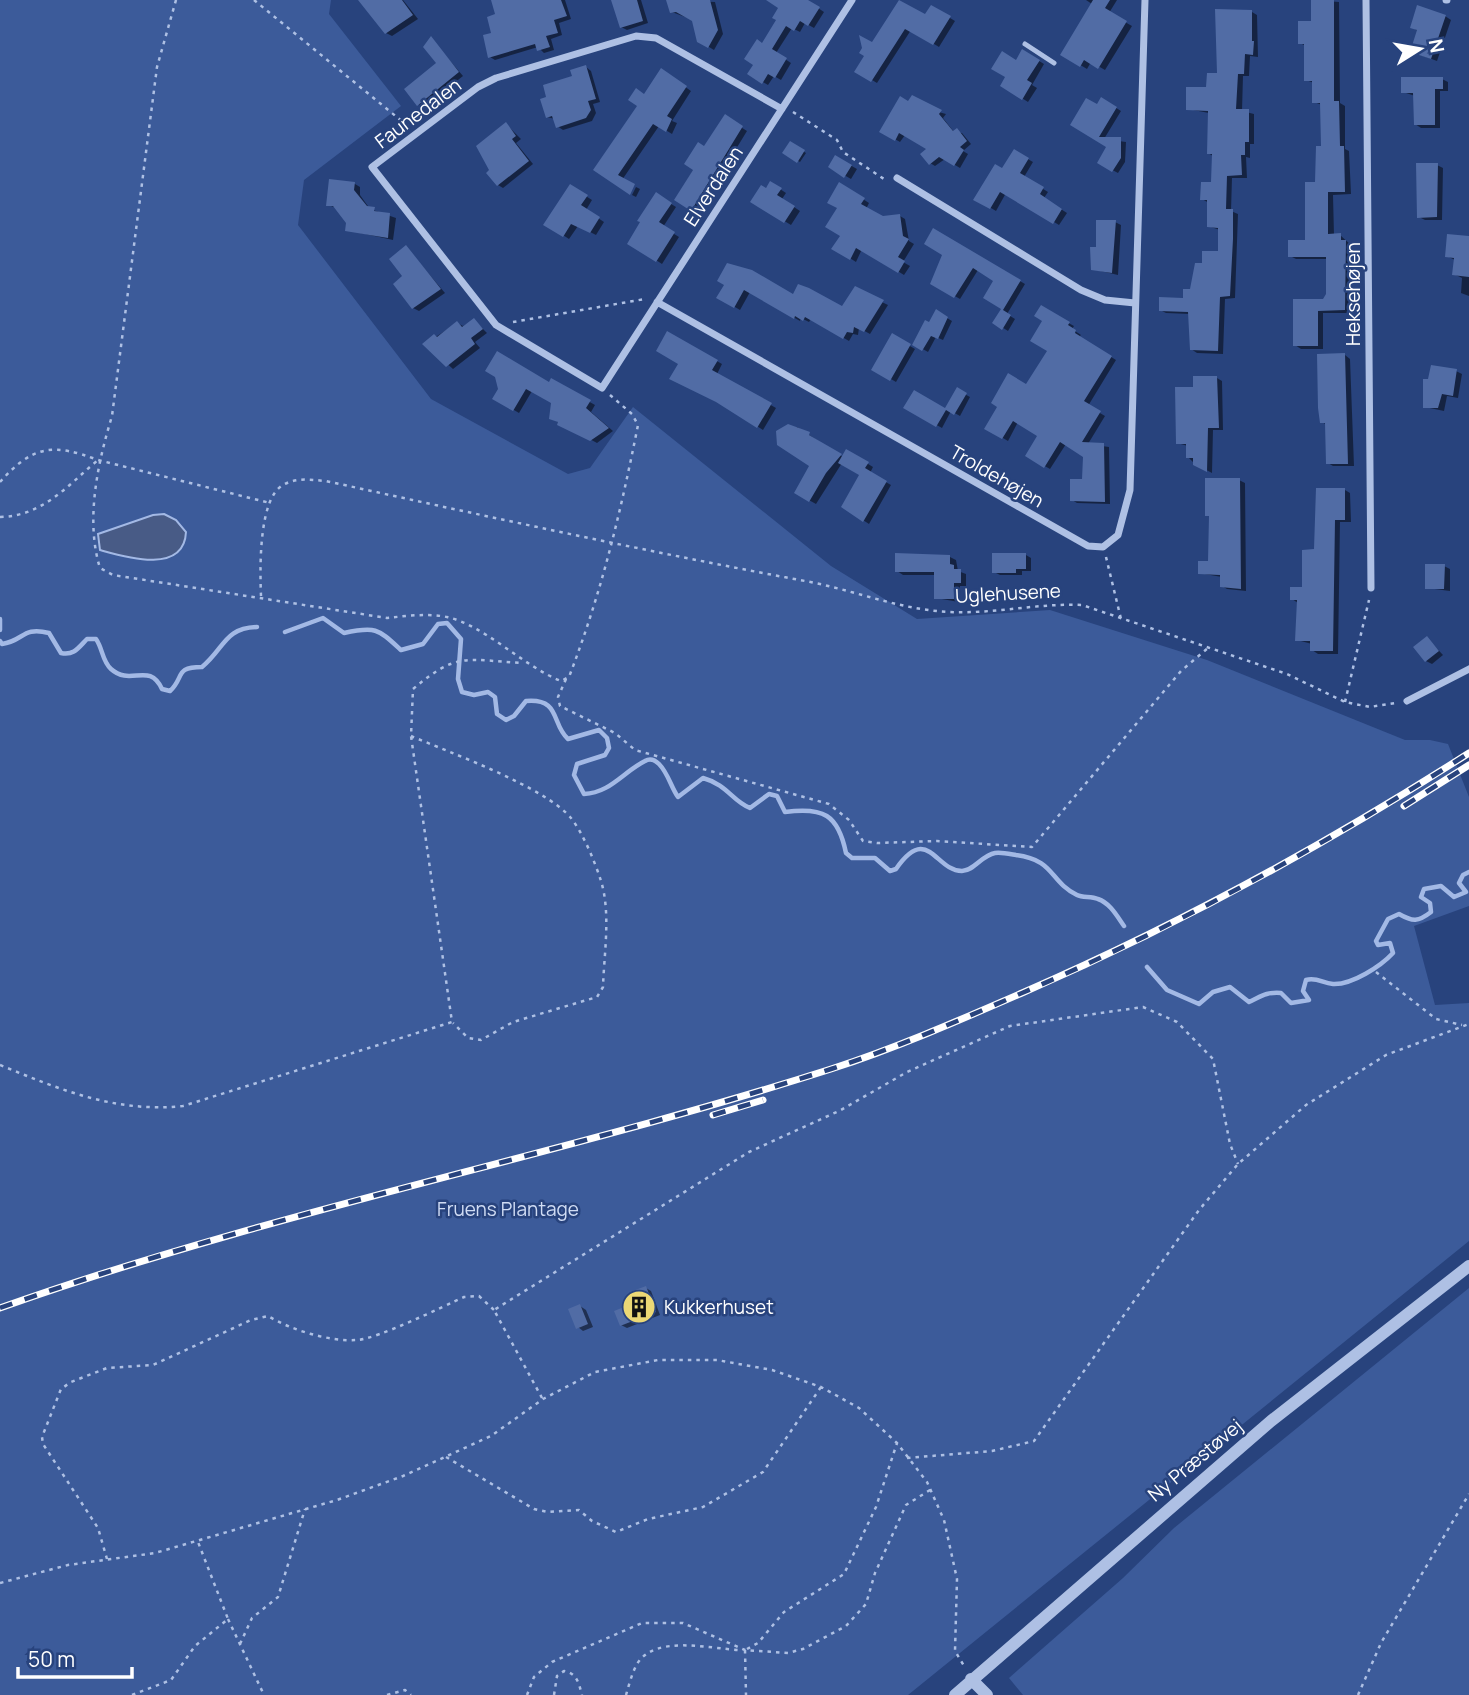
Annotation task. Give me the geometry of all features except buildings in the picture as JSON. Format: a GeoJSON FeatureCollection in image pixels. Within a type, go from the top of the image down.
{"type":"FeatureCollection","features":[{"type":"Feature","properties":{"kind":"street","name":"Elverdalen"},"geometry":{"type":"LineString","coordinates":[[602,388],[852,0]]}},
{"type":"Feature","properties":{"kind":"street"},"geometry":{"type":"LineString","coordinates":[[1103,547],[1118,535],[1130,490],[1145,0]]}},
{"type":"Feature","properties":{"kind":"street","name":"Heksehøjen"},"geometry":{"type":"LineString","coordinates":[[1366,0],[1371,589]]}},
{"type":"Feature","properties":{"kind":"street","name":"Faunedalen"},"geometry":{"type":"LineString","coordinates":[[602,388],[496,325],[372,167],[478,87],[496,78],[636,36],[656,38],[782,108]]}},
{"type":"Feature","properties":{"kind":"street"},"geometry":{"type":"LineString","coordinates":[[897,178],[1081,290],[1105,300],[1135,303]]}},
{"type":"Feature","properties":{"kind":"street","name":"Troldehøjen"},"geometry":{"type":"LineString","coordinates":[[657,302],[1088,546],[1103,547]]}},
{"type":"Feature","properties":{"kind":"street"},"geometry":{"type":"LineString","coordinates":[[1407,701],[1469,669]]}},
{"type":"Feature","properties":{"kind":"street","name":"Ny Præstøvej"},"geometry":{"type":"LineString","coordinates":[[955,1695],[1271,1421],[1469,1266]]}},
{"type":"Feature","properties":{"kind":"street"},"geometry":{"type":"LineString","coordinates":[[971,1679],[986,1695]]}},
{"type":"Feature","properties":{"kind":"lane"},"geometry":{"type":"LineString","coordinates":[[1025,44],[1054,63]]}},
{"type":"Feature","properties":{"kind":"path"},"geometry":{"type":"LineString","coordinates":[[176,0],[157,67],[112,416],[98,460],[94,548],[100,568],[113,575],[261,596],[387,618],[424,615],[449,617],[474,628],[525,664],[561,681],[566,678]]}},
{"type":"Feature","properties":{"kind":"path"},"geometry":{"type":"LineString","coordinates":[[254,0],[416,134]]}},
{"type":"Feature","properties":{"kind":"path"},"geometry":{"type":"LineString","coordinates":[[782,108],[797,113],[837,140],[843,152],[887,181],[897,178]]}},
{"type":"Feature","properties":{"kind":"path"},"geometry":{"type":"LineString","coordinates":[[496,325],[649,299],[657,302]]}},
{"type":"Feature","properties":{"kind":"path"},"geometry":{"type":"LineString","coordinates":[[602,388],[632,414],[638,425],[614,545],[592,618],[558,697],[560,706],[615,733],[635,750],[829,804],[849,820],[863,841],[877,844],[937,841],[1032,847],[1181,671],[1208,648]]}},
{"type":"Feature","properties":{"kind":"path"},"geometry":{"type":"LineString","coordinates":[[0,482],[15,466],[35,452],[71,450],[98,460],[270,503],[260,547],[261,596]]}},
{"type":"Feature","properties":{"kind":"path"},"geometry":{"type":"LineString","coordinates":[[0,517],[21,516],[41,508],[98,460]]}},
{"type":"Feature","properties":{"kind":"path","name":"Uglehusene"},"geometry":{"type":"LineString","coordinates":[[270,503],[279,486],[297,479],[326,481],[614,545],[834,586],[901,607],[951,612],[1054,604],[1082,605],[1287,674],[1345,702],[1370,707],[1407,701]]}},
{"type":"Feature","properties":{"kind":"path"},"geometry":{"type":"LineString","coordinates":[[1103,547],[1121,619]]}},
{"type":"Feature","properties":{"kind":"path"},"geometry":{"type":"LineString","coordinates":[[1345,702],[1367,618],[1371,589]]}},
{"type":"Feature","properties":{"kind":"path"},"geometry":{"type":"LineString","coordinates":[[411,736],[493,771],[559,806],[573,820],[601,882],[605,914],[603,987],[597,997],[513,1022],[481,1040],[468,1038],[452,1021],[411,736],[413,689],[440,666],[453,661],[525,664]]}},
{"type":"Feature","properties":{"kind":"path"},"geometry":{"type":"LineString","coordinates":[[1377,972],[1436,1018],[1467,1025]]}},
{"type":"Feature","properties":{"kind":"path"},"geometry":{"type":"LineString","coordinates":[[494,1310],[750,1152],[841,1110],[918,1067],[1010,1026],[1143,1007],[1177,1021],[1213,1059],[1230,1143],[1238,1164]]}},
{"type":"Feature","properties":{"kind":"path"},"geometry":{"type":"LineString","coordinates":[[0,1065],[74,1095],[116,1106],[154,1109],[183,1106],[452,1021]]}},
{"type":"Feature","properties":{"kind":"path"},"geometry":{"type":"LineString","coordinates":[[907,1458],[992,1451],[1034,1441],[1199,1210],[1238,1164],[1306,1105],[1386,1055],[1467,1025]]}},
{"type":"Feature","properties":{"kind":"path"},"geometry":{"type":"LineString","coordinates":[[107,1559],[97,1528],[43,1444],[42,1437],[61,1389],[71,1382],[107,1368],[153,1365],[251,1320],[268,1316],[280,1323],[338,1339],[360,1340],[464,1297],[479,1296],[494,1310],[543,1399]]}},
{"type":"Feature","properties":{"kind":"path"},"geometry":{"type":"LineString","coordinates":[[0,1583],[68,1565],[155,1553],[305,1509],[403,1476],[491,1436],[543,1399],[595,1371],[658,1360],[717,1360],[772,1370],[821,1387],[859,1408],[897,1443],[931,1490],[944,1520],[957,1579],[955,1651],[971,1679]]}},
{"type":"Feature","properties":{"kind":"path"},"geometry":{"type":"LineString","coordinates":[[446,1457],[534,1508],[548,1512],[579,1510],[592,1521],[616,1532],[648,1519],[702,1507],[763,1472],[821,1387]]}},
{"type":"Feature","properties":{"kind":"path"},"geometry":{"type":"LineString","coordinates":[[745,1650],[758,1643],[784,1612],[844,1574],[876,1507],[897,1443]]}},
{"type":"Feature","properties":{"kind":"path"},"geometry":{"type":"LineString","coordinates":[[626,1695],[637,1664],[648,1652],[662,1646],[678,1644],[692,1648],[788,1653],[846,1626],[866,1604],[875,1573],[906,1505],[931,1490]]}},
{"type":"Feature","properties":{"kind":"path"},"geometry":{"type":"LineString","coordinates":[[1357,1695],[1381,1643],[1469,1494]]}},
{"type":"Feature","properties":{"kind":"path"},"geometry":{"type":"LineString","coordinates":[[240,1644],[252,1618],[278,1597],[305,1509]]}},
{"type":"Feature","properties":{"kind":"path"},"geometry":{"type":"LineString","coordinates":[[197,1541],[264,1695]]}},
{"type":"Feature","properties":{"kind":"path"},"geometry":{"type":"LineString","coordinates":[[132,1695],[170,1680],[195,1646],[229,1619]]}},
{"type":"Feature","properties":{"kind":"path"},"geometry":{"type":"LineString","coordinates":[[527,1695],[534,1677],[552,1662],[642,1623],[683,1623],[745,1650]]}},
{"type":"Feature","properties":{"kind":"path"},"geometry":{"type":"LineString","coordinates":[[745,1650],[746,1695]]}},
{"type":"Feature","properties":{"kind":"path"},"geometry":{"type":"LineString","coordinates":[[554,1695],[558,1676],[564,1671],[570,1672],[578,1680],[582,1695]]}},
{"type":"Feature","properties":{"kind":"path"},"geometry":{"type":"LineString","coordinates":[[387,1695],[405,1690],[411,1695]]}},
{"type":"Feature","properties":{"kind":"green space","name":"Fruens Plantage"},"geometry":{"type":"Polygon","coordinates":[[[0,0],[331,0],[329,14],[401,106],[304,180],[298,225],[431,399],[568,474],[590,468],[633,407],[831,566],[917,619],[1050,610],[1207,660],[1405,740],[1430,740],[1448,744],[1469,797],[1469,906],[1414,926],[1435,1005],[1469,1003],[1469,1241],[908,1695],[0,1695],[0,0]]]}},
{"type":"Feature","properties":{"kind":"green space"},"geometry":{"type":"Polygon","coordinates":[[[1469,1288],[1469,1695],[1023,1695],[1009,1678],[1123,1578],[1174,1528],[1469,1288]]]}},
{"type":"Feature","properties":{"kind":"shaded area"},"geometry":{"type":"Polygon","coordinates":[[[164,514],[176,520],[186,532],[183,545],[175,554],[152,560],[100,550],[98,534],[153,515],[164,514]]]}},
{"type":"Feature","properties":{"kind":"waterway"},"geometry":{"type":"LineString","coordinates":[[285,632],[323,618],[344,633],[376,631],[401,650],[423,644],[438,624],[447,623],[461,639],[458,679],[462,692],[474,695],[488,692],[495,697],[497,714],[506,720],[514,716],[526,701],[537,701],[550,708],[568,739],[599,730],[607,738],[609,748],[605,755],[577,764],[574,775],[584,794],[601,790],[647,760],[652,760],[662,768],[678,797],[703,778],[724,788],[750,808],[769,794],[777,796],[785,812],[819,812],[833,822],[843,840],[846,853],[852,858],[875,858],[890,871],[896,869],[916,850],[924,849],[953,869],[962,871],[995,853],[1038,861],[1061,884],[1077,895],[1106,903],[1124,926]]}},
{"type":"Feature","properties":{"kind":"waterway"},"geometry":{"type":"LineString","coordinates":[[0,619],[0,630]]}},
{"type":"Feature","properties":{"kind":"waterway"},"geometry":{"type":"LineString","coordinates":[[0,641],[2,644],[33,631],[40,631],[49,633],[61,653],[66,654],[76,650],[87,639],[96,639],[106,662],[118,674],[145,675],[157,681],[162,689],[170,691],[184,671],[202,667],[231,635],[246,628],[257,627]]}},
{"type":"Feature","properties":{"kind":"waterway"},"geometry":{"type":"LineString","coordinates":[[1147,967],[1167,990],[1199,1004],[1213,992],[1230,987],[1249,1002],[1276,993],[1281,993],[1291,1003],[1309,1000],[1303,991],[1306,980],[1341,983],[1374,969],[1393,953],[1390,943],[1378,945],[1376,941],[1388,919],[1399,914],[1412,920],[1422,918],[1431,912],[1430,903],[1421,897],[1424,889],[1441,886],[1454,897],[1466,892],[1459,883],[1463,875],[1469,872]]}},
{"type":"Feature","properties":{"kind":"railway"},"geometry":{"type":"LineString","coordinates":[[0,1308],[206,1242],[727,1101],[880,1052],[1138,940],[1306,851],[1469,753]]}},
{"type":"Feature","properties":{"kind":"railway"},"geometry":{"type":"LineString","coordinates":[[1404,806],[1469,765]]}},
{"type":"Feature","properties":{"kind":"railway"},"geometry":{"type":"LineString","coordinates":[[713,1115],[763,1100]]}},
{"type":"Feature","properties":{"kind":"place","name":"Kukkerhuset"},"geometry":{"type":"Point","coordinates":[639,1307]}}]}
